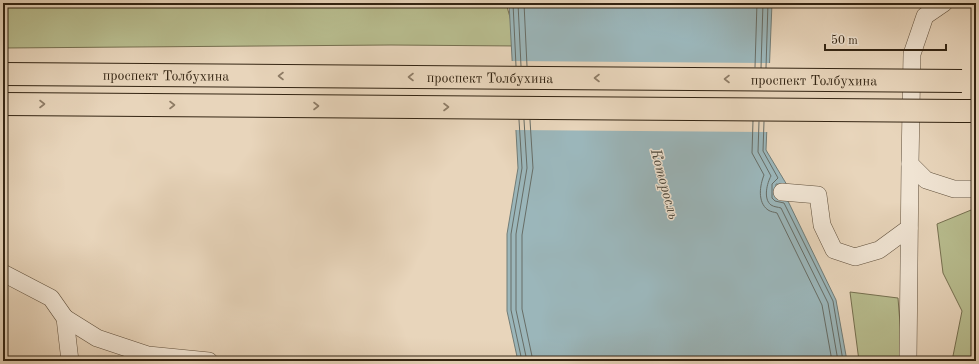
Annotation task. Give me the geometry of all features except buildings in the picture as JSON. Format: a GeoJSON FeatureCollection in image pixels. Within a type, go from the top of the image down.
{"type":"FeatureCollection","features":[{"type":"Feature","properties":{"kind":"main road","name":"проспект Толбухина"},"geometry":{"type":"LineString","coordinates":[[3,74],[969,81]]}},
{"type":"Feature","properties":{"kind":"main road","name":"проспект Толбухина"},"geometry":{"type":"LineString","coordinates":[[3,104],[968,111]]}},
{"type":"Feature","properties":{"kind":"street"},"geometry":{"type":"LineString","coordinates":[[908,361],[912,54],[925,16],[944,3]]}},
{"type":"Feature","properties":{"kind":"street"},"geometry":{"type":"LineString","coordinates":[[910,164],[926,180],[954,189],[976,188]]}},
{"type":"Feature","properties":{"kind":"street"},"geometry":{"type":"LineString","coordinates":[[782,192],[818,195],[822,225],[834,250],[855,257],[880,250],[909,228]]}},
{"type":"Feature","properties":{"kind":"street"},"geometry":{"type":"LineString","coordinates":[[3,273],[51,298],[65,318],[97,338],[148,358],[209,361]]}},
{"type":"Feature","properties":{"kind":"street"},"geometry":{"type":"LineString","coordinates":[[65,318],[70,361]]}},
{"type":"Feature","properties":{"kind":"green space"},"geometry":{"type":"Polygon","coordinates":[[[3,3],[506,3],[518,46],[391,45],[3,48],[3,3]]]}},
{"type":"Feature","properties":{"kind":"green space"},"geometry":{"type":"Polygon","coordinates":[[[976,208],[976,361],[952,361],[962,311],[943,273],[937,224],[976,208]]]}},
{"type":"Feature","properties":{"kind":"green space"},"geometry":{"type":"Polygon","coordinates":[[[850,292],[898,298],[903,361],[859,361],[850,292]]]}},
{"type":"Feature","properties":{"kind":"water","name":"Которосль"},"geometry":{"type":"Polygon","coordinates":[[[509,3],[772,3],[766,150],[787,185],[776,184],[776,197],[787,199],[836,300],[847,361],[518,361],[507,311],[507,234],[518,168],[509,3]]]}},
{"type":"Feature","properties":{"kind":"pier"},"geometry":{"type":"Polygon","coordinates":[[[510,61],[772,63],[769,132],[514,130],[510,61]]]}}]}
